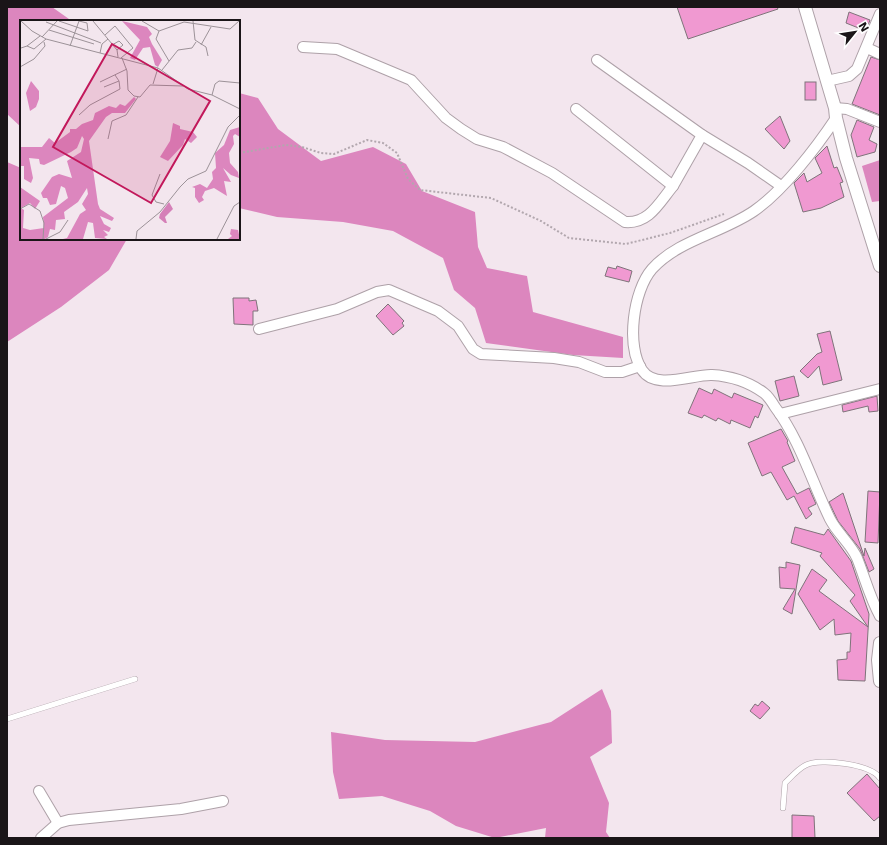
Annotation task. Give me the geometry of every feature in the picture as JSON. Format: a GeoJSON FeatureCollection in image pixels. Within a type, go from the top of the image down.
{"type":"FeatureCollection","features":[{"type":"Feature","properties":{"kind":"street"},"geometry":{"type":"LineString","coordinates":[[806,7],[828,81],[846,158],[880,266]]}},
{"type":"Feature","properties":{"kind":"street"},"geometry":{"type":"LineString","coordinates":[[828,81],[849,76],[857,69],[880,14]]}},
{"type":"Feature","properties":{"kind":"street"},"geometry":{"type":"LineString","coordinates":[[302,48],[337,49],[411,80],[446,118],[461,129],[477,139],[503,147],[552,174],[625,222],[634,223],[644,219],[672,186],[702,135]]}},
{"type":"Feature","properties":{"kind":"street"},"geometry":{"type":"LineString","coordinates":[[867,48],[880,54]]}},
{"type":"Feature","properties":{"kind":"street"},"geometry":{"type":"LineString","coordinates":[[597,60],[702,135],[748,163],[781,186]]}},
{"type":"Feature","properties":{"kind":"street"},"geometry":{"type":"LineString","coordinates":[[576,109],[672,186]]}},
{"type":"Feature","properties":{"kind":"street"},"geometry":{"type":"LineString","coordinates":[[880,122],[847,109],[836,113],[818,144],[781,186],[754,211],[715,232],[676,250],[651,271],[639,294],[634,318],[633,333],[636,357],[640,366],[649,377],[662,380],[687,379],[710,374],[730,377],[765,394],[780,414],[791,433],[831,520],[856,557],[871,599],[880,616]]}},
{"type":"Feature","properties":{"kind":"street"},"geometry":{"type":"LineString","coordinates":[[259,329],[337,310],[377,292],[389,290],[438,311],[458,326],[473,349],[481,354],[554,358],[579,362],[605,372],[622,372],[640,366]]}},
{"type":"Feature","properties":{"kind":"street"},"geometry":{"type":"LineString","coordinates":[[780,414],[880,388]]}},
{"type":"Feature","properties":{"kind":"street"},"geometry":{"type":"LineString","coordinates":[[880,643],[878,660],[880,682]]}},
{"type":"Feature","properties":{"kind":"street"},"geometry":{"type":"LineString","coordinates":[[40,791],[58,823]]}},
{"type":"Feature","properties":{"kind":"street"},"geometry":{"type":"LineString","coordinates":[[41,838],[58,823],[181,809],[223,801]]}},
{"type":"Feature","properties":{"kind":"lane"},"geometry":{"type":"LineString","coordinates":[[7,719],[135,679]]}},
{"type":"Feature","properties":{"kind":"lane"},"geometry":{"type":"LineString","coordinates":[[783,808],[785,782],[807,764],[829,762],[864,767],[877,774],[880,778]]}},
{"type":"Feature","properties":{"kind":"path"},"geometry":{"type":"LineString","coordinates":[[240,153],[286,145],[302,147],[321,153],[334,154],[367,140],[383,143],[397,153],[408,180],[420,190],[491,198],[541,221],[569,238],[626,244],[670,234],[728,213]]}},
{"type":"Feature","properties":{"kind":"shaded area"},"geometry":{"type":"Polygon","coordinates":[[[7,7],[52,7],[69,19],[73,20],[20,20],[20,126],[7,114],[7,7]]]}},
{"type":"Feature","properties":{"kind":"shaded area"},"geometry":{"type":"Polygon","coordinates":[[[240,93],[258,98],[278,129],[321,161],[373,147],[406,164],[422,191],[475,212],[478,247],[487,268],[527,276],[533,312],[623,337],[623,358],[573,355],[486,343],[475,308],[454,290],[443,258],[393,231],[343,222],[277,217],[240,208],[240,93]]]}},
{"type":"Feature","properties":{"kind":"shaded area"},"geometry":{"type":"Polygon","coordinates":[[[880,160],[880,201],[872,202],[862,166],[880,160]]]}},
{"type":"Feature","properties":{"kind":"shaded area"},"geometry":{"type":"Polygon","coordinates":[[[7,162],[20,168],[20,240],[126,240],[109,270],[61,307],[7,342],[7,162]]]}},
{"type":"Feature","properties":{"kind":"shaded area"},"geometry":{"type":"Polygon","coordinates":[[[602,689],[611,711],[612,743],[590,757],[609,803],[606,832],[610,838],[545,838],[546,828],[495,838],[456,826],[430,811],[382,796],[339,799],[333,772],[331,732],[385,740],[475,742],[551,722],[602,689]]]}},
{"type":"Feature","properties":{"kind":"building"},"geometry":{"type":"Polygon","coordinates":[[[677,7],[777,7],[778,9],[688,39],[677,7]]]}},
{"type":"Feature","properties":{"kind":"building"},"geometry":{"type":"Polygon","coordinates":[[[849,12],[870,20],[866,31],[846,23],[849,12]]]}},
{"type":"Feature","properties":{"kind":"building"},"geometry":{"type":"Polygon","coordinates":[[[871,57],[880,60],[880,115],[852,104],[871,57]]]}},
{"type":"Feature","properties":{"kind":"building"},"geometry":{"type":"Polygon","coordinates":[[[805,82],[816,82],[816,100],[805,100],[805,82]]]}},
{"type":"Feature","properties":{"kind":"building"},"geometry":{"type":"Polygon","coordinates":[[[780,116],[790,141],[784,149],[765,129],[780,116]]]}},
{"type":"Feature","properties":{"kind":"building"},"geometry":{"type":"Polygon","coordinates":[[[857,120],[874,127],[869,140],[877,144],[875,152],[857,157],[851,135],[857,120]]]}},
{"type":"Feature","properties":{"kind":"building"},"geometry":{"type":"Polygon","coordinates":[[[827,146],[834,168],[837,167],[843,182],[840,183],[844,197],[821,208],[803,212],[794,183],[804,173],[807,182],[822,173],[815,158],[827,146]]]}},
{"type":"Feature","properties":{"kind":"building"},"geometry":{"type":"Polygon","coordinates":[[[617,266],[632,271],[629,282],[605,276],[608,267],[616,269],[617,266]]]}},
{"type":"Feature","properties":{"kind":"building"},"geometry":{"type":"Polygon","coordinates":[[[233,298],[249,298],[249,301],[256,300],[258,311],[253,311],[253,325],[234,324],[233,298]]]}},
{"type":"Feature","properties":{"kind":"building"},"geometry":{"type":"Polygon","coordinates":[[[388,304],[404,321],[402,323],[404,326],[393,335],[376,316],[388,304]]]}},
{"type":"Feature","properties":{"kind":"building"},"geometry":{"type":"Polygon","coordinates":[[[830,331],[842,380],[823,385],[819,366],[808,378],[800,371],[817,354],[822,352],[817,334],[830,331]]]}},
{"type":"Feature","properties":{"kind":"building"},"geometry":{"type":"Polygon","coordinates":[[[794,376],[799,396],[780,401],[775,381],[794,376]]]}},
{"type":"Feature","properties":{"kind":"building"},"geometry":{"type":"Polygon","coordinates":[[[699,388],[712,394],[714,389],[732,398],[734,393],[763,405],[758,418],[755,416],[750,428],[731,420],[730,424],[718,418],[716,421],[704,415],[702,418],[688,413],[699,388]]]}},
{"type":"Feature","properties":{"kind":"building"},"geometry":{"type":"Polygon","coordinates":[[[877,396],[878,411],[869,412],[868,406],[843,412],[842,405],[877,396]]]}},
{"type":"Feature","properties":{"kind":"building"},"geometry":{"type":"Polygon","coordinates":[[[781,429],[788,441],[787,442],[795,461],[782,467],[797,494],[809,488],[816,504],[808,508],[812,514],[806,519],[794,496],[787,500],[771,472],[762,476],[748,443],[781,429]]]}},
{"type":"Feature","properties":{"kind":"building"},"geometry":{"type":"Polygon","coordinates":[[[868,491],[880,492],[878,543],[865,542],[868,491]]]}},
{"type":"Feature","properties":{"kind":"building"},"geometry":{"type":"Polygon","coordinates":[[[843,493],[864,556],[865,548],[874,569],[869,572],[860,549],[838,521],[829,502],[843,493]]]}},
{"type":"Feature","properties":{"kind":"building"},"geometry":{"type":"Polygon","coordinates":[[[795,527],[824,535],[828,529],[851,561],[869,614],[865,681],[838,680],[837,660],[847,659],[847,652],[850,652],[851,633],[835,635],[834,619],[820,630],[798,594],[812,569],[827,580],[819,591],[868,627],[850,601],[855,595],[820,556],[822,553],[791,543],[795,527]]]}},
{"type":"Feature","properties":{"kind":"building"},"geometry":{"type":"Polygon","coordinates":[[[786,562],[800,565],[792,614],[783,609],[795,589],[780,588],[779,567],[786,568],[786,562]]]}},
{"type":"Feature","properties":{"kind":"building"},"geometry":{"type":"Polygon","coordinates":[[[762,701],[770,708],[760,719],[750,711],[755,704],[758,706],[762,701]]]}},
{"type":"Feature","properties":{"kind":"building"},"geometry":{"type":"Polygon","coordinates":[[[867,774],[880,789],[880,816],[874,821],[847,793],[867,774]]]}},
{"type":"Feature","properties":{"kind":"building"},"geometry":{"type":"Polygon","coordinates":[[[792,815],[814,816],[815,838],[792,838],[792,815]]]}}]}
